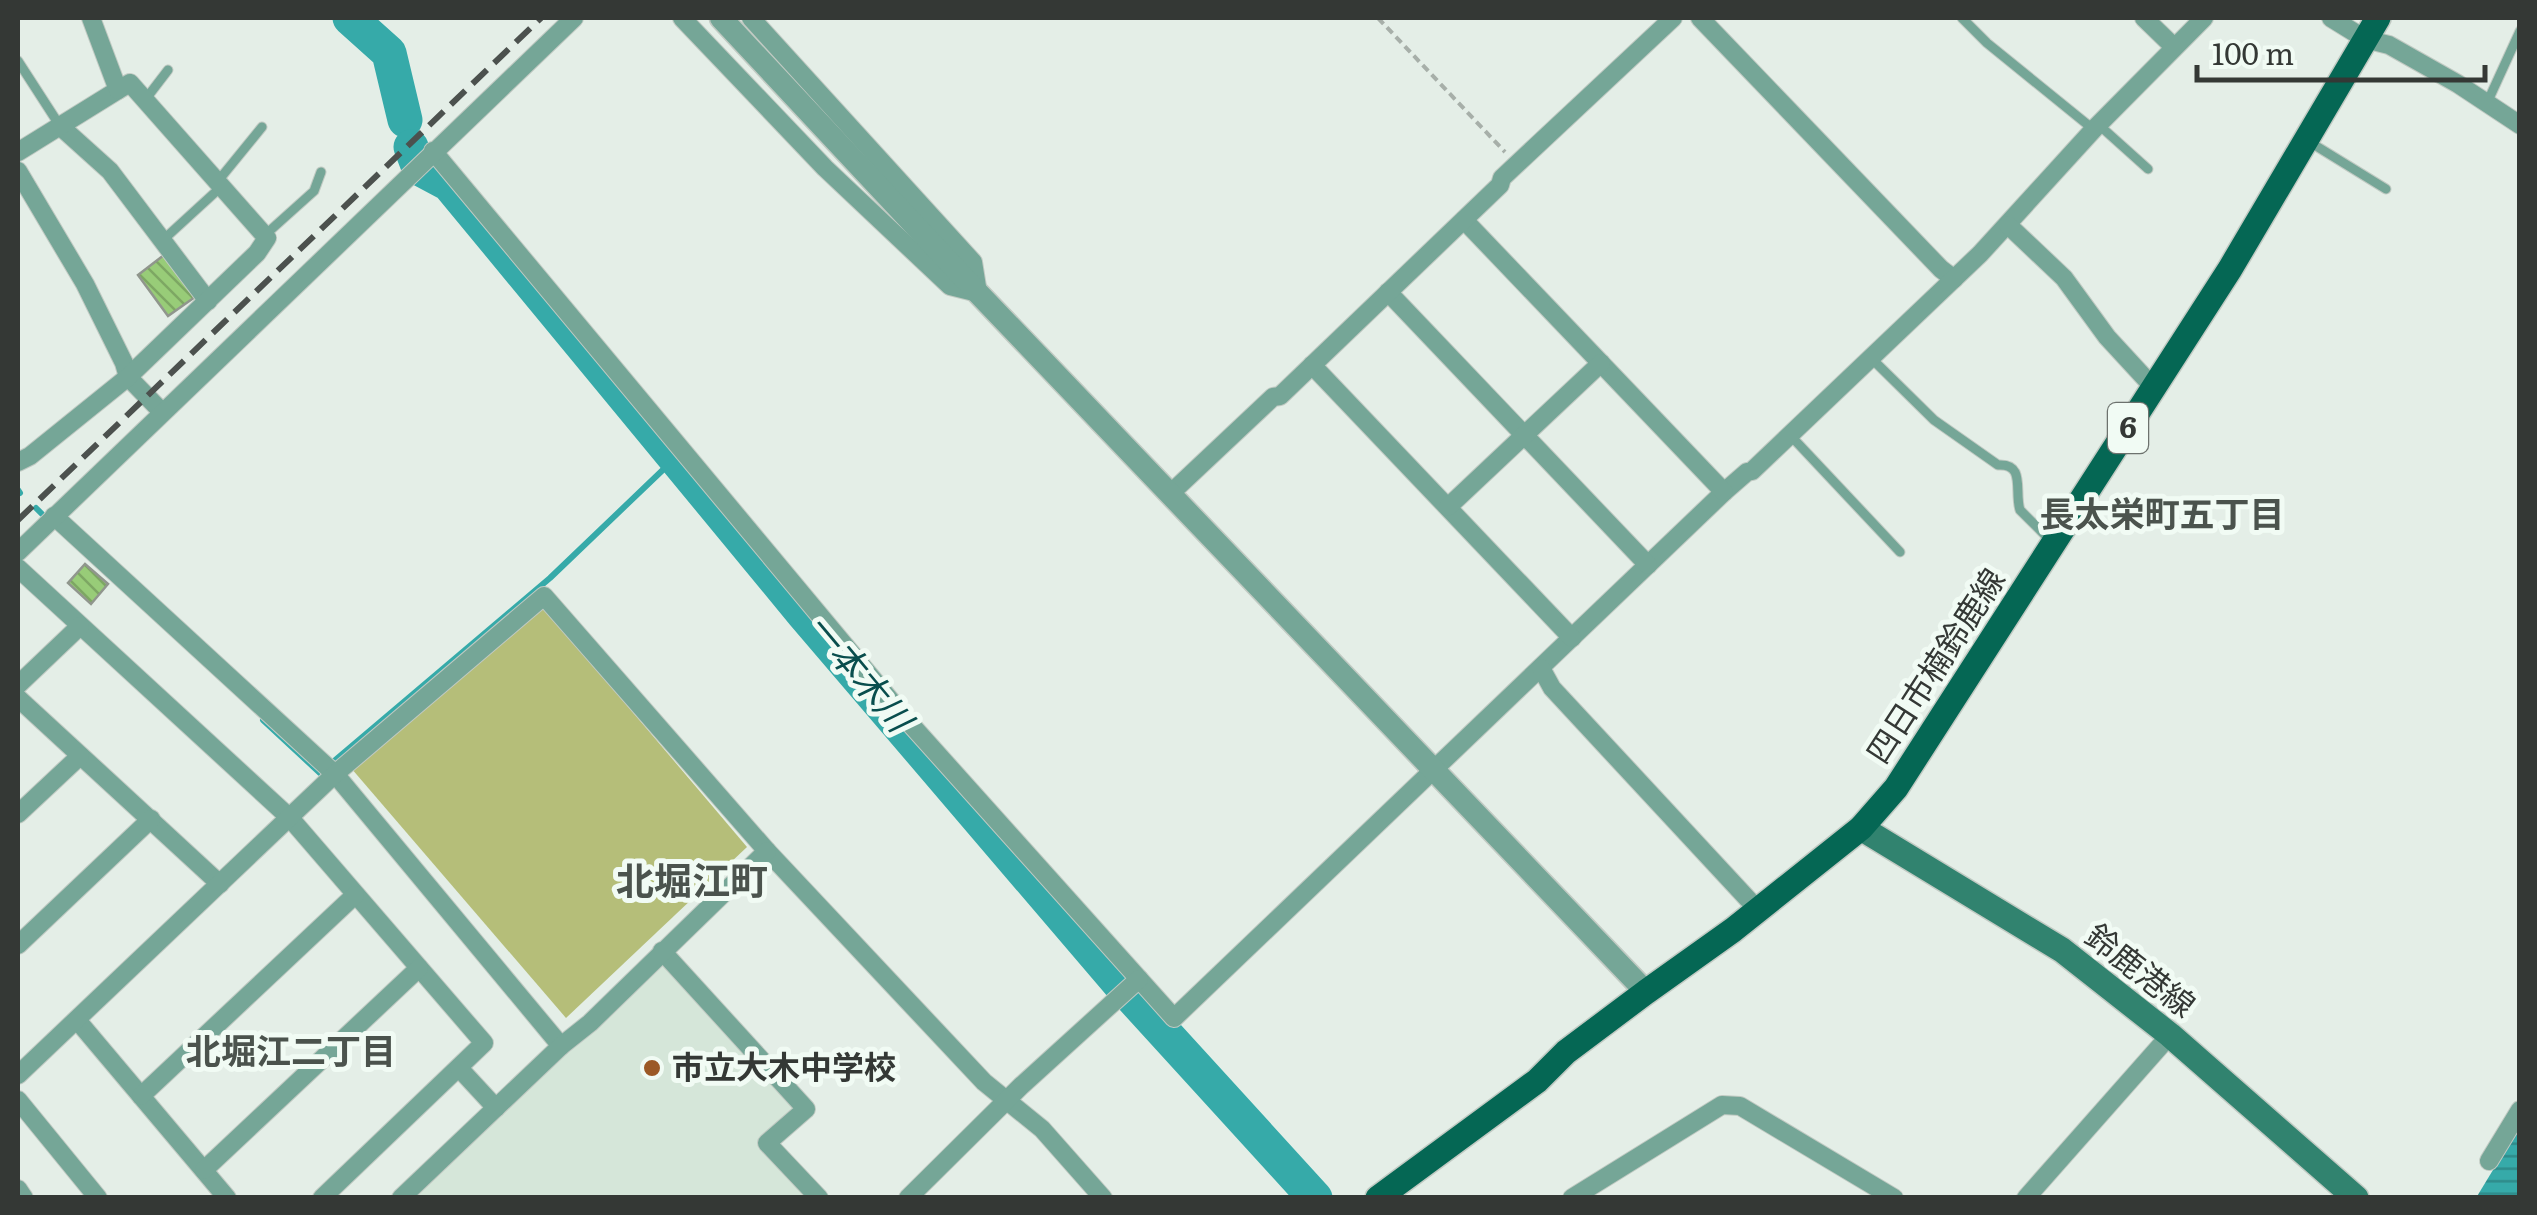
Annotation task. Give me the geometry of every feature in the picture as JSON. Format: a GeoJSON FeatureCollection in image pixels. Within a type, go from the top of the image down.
{"type":"FeatureCollection","features":[{"type":"Feature","properties":{"kind":"main road","name":"四日市楠鈴鹿線"},"geometry":{"type":"LineString","coordinates":[[1378,1198],[1538,1081],[1566,1052],[1758,910],[1861,828],[1896,788],[2230,269],[2372,28]]}},
{"type":"Feature","properties":{"kind":"main road","name":"鈴鹿港線"},"geometry":{"type":"LineString","coordinates":[[1861,828],[2062,950],[2170,1036],[2356,1198]]}},
{"type":"Feature","properties":{"kind":"street"},"geometry":{"type":"LineString","coordinates":[[90,18],[118,90]]}},
{"type":"Feature","properties":{"kind":"street"},"geometry":{"type":"LineString","coordinates":[[18,552],[574,18]]}},
{"type":"Feature","properties":{"kind":"street"},"geometry":{"type":"LineString","coordinates":[[682,18],[825,168],[950,286],[978,293]]}},
{"type":"Feature","properties":{"kind":"street"},"geometry":{"type":"LineString","coordinates":[[721,18],[978,293],[1646,992]]}},
{"type":"Feature","properties":{"kind":"street"},"geometry":{"type":"LineString","coordinates":[[752,18],[974,262],[978,293]]}},
{"type":"Feature","properties":{"kind":"street"},"geometry":{"type":"LineString","coordinates":[[1170,493],[1312,365],[1673,18]]}},
{"type":"Feature","properties":{"kind":"street"},"geometry":{"type":"LineString","coordinates":[[1700,18],[1954,279]]}},
{"type":"Feature","properties":{"kind":"street"},"geometry":{"type":"LineString","coordinates":[[2144,18],[2174,47]]}},
{"type":"Feature","properties":{"kind":"street"},"geometry":{"type":"LineString","coordinates":[[433,151],[906,719],[1174,1018],[1724,492],[1752,472],[1954,279],[2204,18]]}},
{"type":"Feature","properties":{"kind":"street"},"geometry":{"type":"LineString","coordinates":[[2331,18],[2372,28],[2389,45],[2520,124]]}},
{"type":"Feature","properties":{"kind":"street"},"geometry":{"type":"LineString","coordinates":[[18,152],[130,83],[267,238],[258,253],[128,377],[18,462]]}},
{"type":"Feature","properties":{"kind":"street"},"geometry":{"type":"LineString","coordinates":[[60,126],[110,171],[208,301]]}},
{"type":"Feature","properties":{"kind":"street"},"geometry":{"type":"LineString","coordinates":[[18,171],[84,284],[128,377],[162,412]]}},
{"type":"Feature","properties":{"kind":"street"},"geometry":{"type":"LineString","coordinates":[[1464,220],[1724,492]]}},
{"type":"Feature","properties":{"kind":"street"},"geometry":{"type":"LineString","coordinates":[[2008,225],[2064,278],[2107,338],[2154,388]]}},
{"type":"Feature","properties":{"kind":"street"},"geometry":{"type":"LineString","coordinates":[[1388,292],[1648,565]]}},
{"type":"Feature","properties":{"kind":"street"},"geometry":{"type":"LineString","coordinates":[[1448,507],[1601,363]]}},
{"type":"Feature","properties":{"kind":"street"},"geometry":{"type":"LineString","coordinates":[[1312,365],[1572,638]]}},
{"type":"Feature","properties":{"kind":"street"},"geometry":{"type":"LineString","coordinates":[[54,516],[329,770],[561,1046]]}},
{"type":"Feature","properties":{"kind":"street"},"geometry":{"type":"LineString","coordinates":[[18,568],[290,818],[484,1043],[331,1194]]}},
{"type":"Feature","properties":{"kind":"street"},"geometry":{"type":"LineString","coordinates":[[18,1075],[290,818],[329,770],[544,596],[768,851],[984,1082],[1042,1129],[1103,1198]]}},
{"type":"Feature","properties":{"kind":"street"},"geometry":{"type":"LineString","coordinates":[[18,685],[80,626]]}},
{"type":"Feature","properties":{"kind":"street"},"geometry":{"type":"LineString","coordinates":[[1541,668],[1552,688],[1758,910]]}},
{"type":"Feature","properties":{"kind":"street"},"geometry":{"type":"LineString","coordinates":[[18,698],[220,884]]}},
{"type":"Feature","properties":{"kind":"street"},"geometry":{"type":"LineString","coordinates":[[18,814],[80,756]]}},
{"type":"Feature","properties":{"kind":"street"},"geometry":{"type":"LineString","coordinates":[[18,946],[151,819]]}},
{"type":"Feature","properties":{"kind":"street"},"geometry":{"type":"LineString","coordinates":[[401,1198],[768,851]]}},
{"type":"Feature","properties":{"kind":"street"},"geometry":{"type":"LineString","coordinates":[[142,1096],[355,894]]}},
{"type":"Feature","properties":{"kind":"street"},"geometry":{"type":"LineString","coordinates":[[662,951],[806,1109],[766,1143],[819,1198]]}},
{"type":"Feature","properties":{"kind":"street"},"geometry":{"type":"LineString","coordinates":[[204,1170],[419,968]]}},
{"type":"Feature","properties":{"kind":"street"},"geometry":{"type":"LineString","coordinates":[[908,1198],[1139,979]]}},
{"type":"Feature","properties":{"kind":"street"},"geometry":{"type":"LineString","coordinates":[[77,1020],[227,1198]]}},
{"type":"Feature","properties":{"kind":"street"},"geometry":{"type":"LineString","coordinates":[[2026,1198],[2170,1036]]}},
{"type":"Feature","properties":{"kind":"street"},"geometry":{"type":"LineString","coordinates":[[458,1068],[496,1108]]}},
{"type":"Feature","properties":{"kind":"street"},"geometry":{"type":"LineString","coordinates":[[18,1100],[98,1198]]}},
{"type":"Feature","properties":{"kind":"street"},"geometry":{"type":"LineString","coordinates":[[1572,1198],[1722,1105],[1740,1106],[1894,1198]]}},
{"type":"Feature","properties":{"kind":"street"},"geometry":{"type":"LineString","coordinates":[[2489,1161],[2520,1110]]}},
{"type":"Feature","properties":{"kind":"street"},"geometry":{"type":"LineString","coordinates":[[18,1189],[24,1198]]}},
{"type":"Feature","properties":{"kind":"lane"},"geometry":{"type":"LineString","coordinates":[[1962,18],[1987,43],[2148,169]]}},
{"type":"Feature","properties":{"kind":"lane"},"geometry":{"type":"LineString","coordinates":[[2487,103],[2520,32]]}},
{"type":"Feature","properties":{"kind":"lane"},"geometry":{"type":"LineString","coordinates":[[18,61],[60,126]]}},
{"type":"Feature","properties":{"kind":"lane"},"geometry":{"type":"LineString","coordinates":[[145,100],[168,70]]}},
{"type":"Feature","properties":{"kind":"lane"},"geometry":{"type":"LineString","coordinates":[[163,240],[220,184],[262,127]]}},
{"type":"Feature","properties":{"kind":"lane"},"geometry":{"type":"LineString","coordinates":[[2306,140],[2386,189]]}},
{"type":"Feature","properties":{"kind":"lane"},"geometry":{"type":"LineString","coordinates":[[265,235],[314,191],[322,172]]}},
{"type":"Feature","properties":{"kind":"lane"},"geometry":{"type":"LineString","coordinates":[[1870,357],[1934,420],[1998,465],[2006,464],[2013,469],[2018,478],[2020,510],[2054,543]]}},
{"type":"Feature","properties":{"kind":"lane"},"geometry":{"type":"LineString","coordinates":[[1790,435],[1900,552]]}},
{"type":"Feature","properties":{"kind":"path"},"geometry":{"type":"LineString","coordinates":[[1378,18],[1517,165]]}},
{"type":"Feature","properties":{"kind":"shaded area","name":"市立大木中学校"},"geometry":{"type":"Polygon","coordinates":[[[659,965],[667,967],[793,1106],[792,1115],[761,1144],[810,1198],[408,1198],[659,965]]]}},
{"type":"Feature","properties":{"kind":"green space"},"geometry":{"type":"Polygon","coordinates":[[[541,604],[747,847],[566,1018],[351,768],[541,604]]]}},
{"type":"Feature","properties":{"kind":"water"},"geometry":{"type":"Polygon","coordinates":[[[2519,1127],[2519,1197],[2476,1198],[2519,1127]]]}},
{"type":"Feature","properties":{"kind":"building"},"geometry":{"type":"Polygon","coordinates":[[[164,255],[195,297],[168,316],[138,275],[164,255]]]}},
{"type":"Feature","properties":{"kind":"building"},"geometry":{"type":"Polygon","coordinates":[[[85,564],[108,584],[91,604],[68,583],[85,564]]]}},
{"type":"Feature","properties":{"kind":"waterway","name":"一本木川"},"geometry":{"type":"LineString","coordinates":[[350,18],[389,53],[405,120]]}},
{"type":"Feature","properties":{"kind":"waterway","name":"一本木川"},"geometry":{"type":"LineString","coordinates":[[411,147],[419,168],[449,184],[803,613],[1119,983],[1315,1198]]}},
{"type":"Feature","properties":{"kind":"waterway"},"geometry":{"type":"LineString","coordinates":[[263,720],[320,773],[550,578],[668,465]]}},
{"type":"Feature","properties":{"kind":"waterway"},"geometry":{"type":"LineString","coordinates":[[36,508],[42,514]]}},
{"type":"Feature","properties":{"kind":"railway"},"geometry":{"type":"LineString","coordinates":[[18,520],[541,18]]}},
{"type":"Feature","properties":{"kind":"place","name":"市立大木中学校"},"geometry":{"type":"Point","coordinates":[652,1068]}},
{"type":"Feature","properties":{"kind":"district","name":"長太栄町五丁目"},"geometry":{"type":"Point","coordinates":[2162,515]}},
{"type":"Feature","properties":{"kind":"district","name":"北堀江町"},"geometry":{"type":"Point","coordinates":[692,882]}},
{"type":"Feature","properties":{"kind":"district","name":"北堀江二丁目"},"geometry":{"type":"Point","coordinates":[291,1052]}}]}
